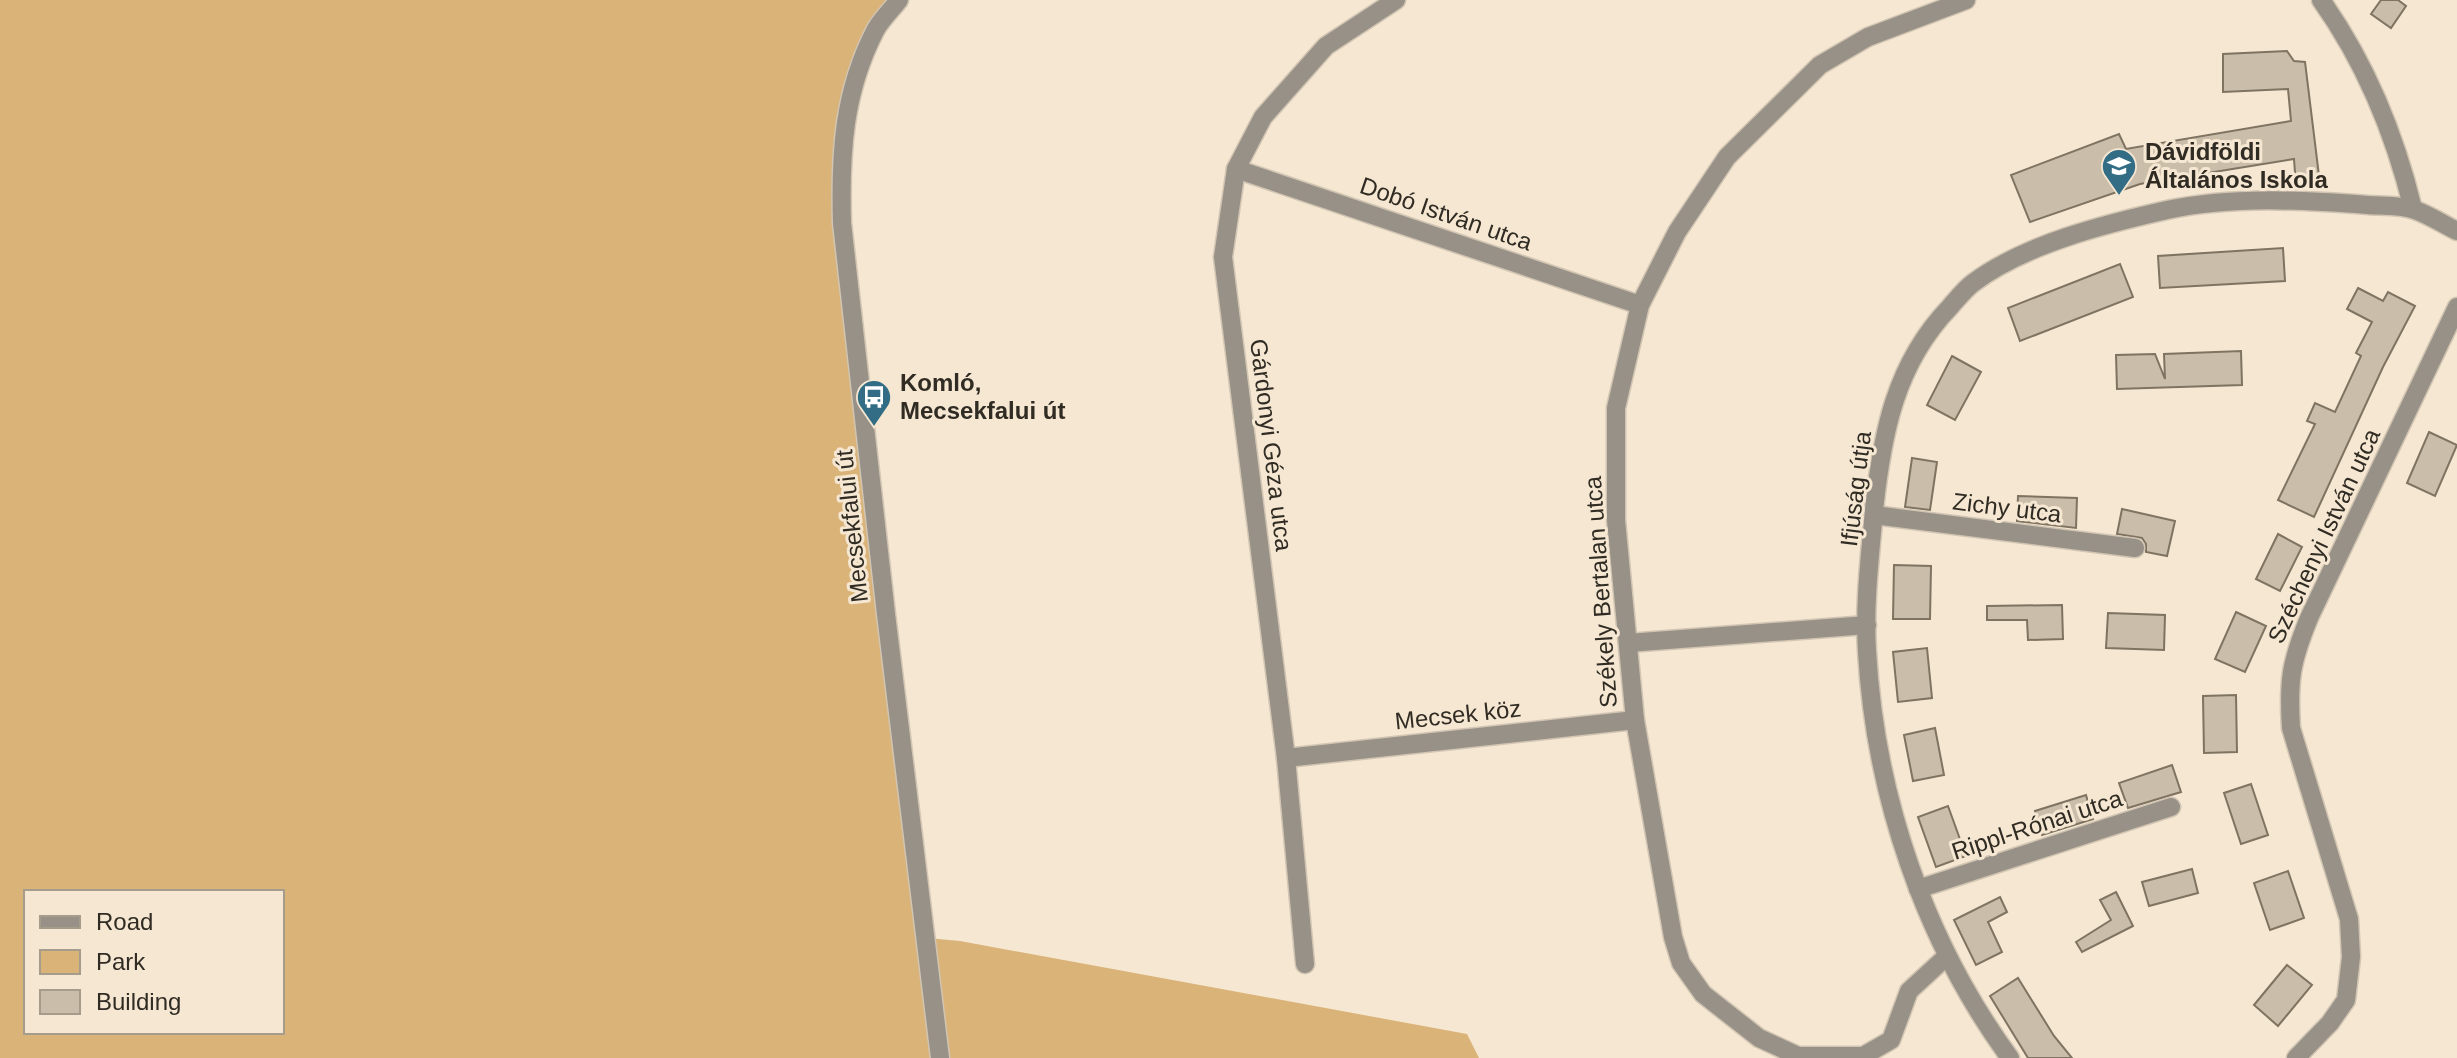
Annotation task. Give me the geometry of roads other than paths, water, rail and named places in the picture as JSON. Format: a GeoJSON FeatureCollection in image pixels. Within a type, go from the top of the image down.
{"type":"FeatureCollection","features":[{"type":"Feature","properties":{"kind":"street","name":"Mecsekfalui út"},"geometry":{"type":"LineString","coordinates":[[899,0],[877,27],[858,74],[846,118],[840,162],[842,223],[940,1058]]}},
{"type":"Feature","properties":{"kind":"street","name":"Gárdonyi Géza utca"},"geometry":{"type":"LineString","coordinates":[[1305,964],[1286,758],[1223,257],[1236,169],[1263,117],[1326,46],[1396,0]]}},
{"type":"Feature","properties":{"kind":"street","name":"Székely Bertalan utca"},"geometry":{"type":"LineString","coordinates":[[1947,956],[1909,991],[1891,1040],[1863,1056],[1798,1056],[1759,1038],[1703,994],[1681,963],[1673,937],[1635,720],[1616,520],[1616,408],[1640,305],[1677,232],[1727,157],[1820,65],[1868,37],[1966,0]]}},
{"type":"Feature","properties":{"kind":"street"},"geometry":{"type":"LineString","coordinates":[[2321,0],[2377,99],[2404,169],[2413,209]]}},
{"type":"Feature","properties":{"kind":"street","name":"Dobó István utca"},"geometry":{"type":"LineString","coordinates":[[1236,169],[1640,305]]}},
{"type":"Feature","properties":{"kind":"street","name":"Ifjúság útja"},"geometry":{"type":"LineString","coordinates":[[2010,1058],[1981,1018],[1947,956],[1918,889],[1881,765],[1872,706],[1867,625],[1880,457],[1893,404],[1908,363],[1934,324],[1972,284],[2014,258],[2133,218],[2185,207],[2302,200],[2413,209],[2457,231]]}},
{"type":"Feature","properties":{"kind":"street","name":"Széchenyi István utca"},"geometry":{"type":"LineString","coordinates":[[2296,1058],[2330,1023],[2346,1000],[2351,957],[2349,919],[2291,728],[2289,695],[2293,658],[2309,618],[2457,307]]}},
{"type":"Feature","properties":{"kind":"street","name":"Zichy utca"},"geometry":{"type":"LineString","coordinates":[[1874,515],[2135,548]]}},
{"type":"Feature","properties":{"kind":"street"},"geometry":{"type":"LineString","coordinates":[[1628,643],[1867,625]]}},
{"type":"Feature","properties":{"kind":"street","name":"Mecsek köz"},"geometry":{"type":"LineString","coordinates":[[1286,758],[1635,720]]}},
{"type":"Feature","properties":{"kind":"street","name":"Rippl-Rónai utca"},"geometry":{"type":"LineString","coordinates":[[1918,889],[2171,807]]}},
{"type":"Feature","properties":{"kind":"place","name":"Dávidföldi Általános Iskola"},"geometry":{"type":"Point","coordinates":[2119,197]}},
{"type":"Feature","properties":{"kind":"place","name":"Komló, Mecsekfalui út"},"geometry":{"type":"Point","coordinates":[874,428]}}]}
